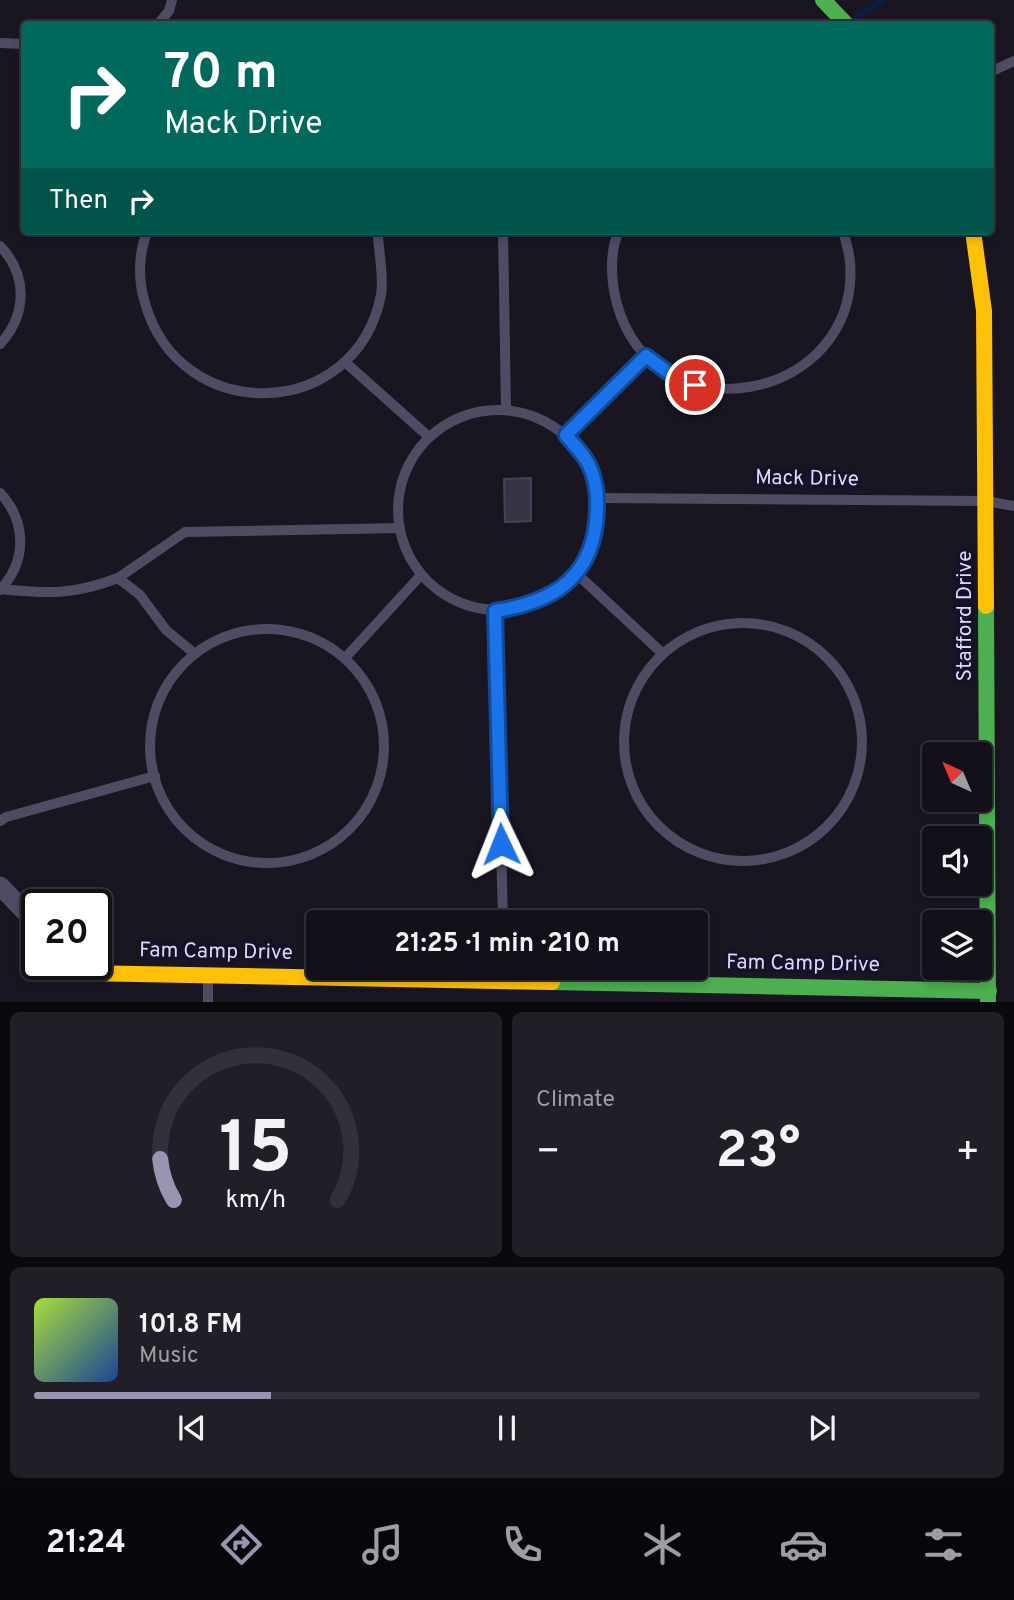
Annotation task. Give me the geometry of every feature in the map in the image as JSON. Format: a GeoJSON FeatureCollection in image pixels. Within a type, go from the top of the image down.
{"type":"FeatureCollection","features":[{"type":"Feature","properties":{"kind":"street"},"geometry":{"type":"LineString","coordinates":[[824,0],[843,21]]}},
{"type":"Feature","properties":{"kind":"street","name":"Stafford Drive"},"geometry":{"type":"LineString","coordinates":[[974,235],[984,311],[988,996]]}},
{"type":"Feature","properties":{"kind":"street"},"geometry":{"type":"LineString","coordinates":[[0,886],[21,908]]}},
{"type":"Feature","properties":{"kind":"street","name":"Fam Camp Drive"},"geometry":{"type":"LineString","coordinates":[[112,973],[306,975]]}},
{"type":"Feature","properties":{"kind":"street","name":"Fam Camp Drive"},"geometry":{"type":"LineString","coordinates":[[636,980],[988,996]]}},
{"type":"Feature","properties":{"kind":"lane"},"geometry":{"type":"LineString","coordinates":[[161,21],[169,11],[172,0]]}},
{"type":"Feature","properties":{"kind":"lane"},"geometry":{"type":"LineString","coordinates":[[0,43],[21,44]]}},
{"type":"Feature","properties":{"kind":"lane"},"geometry":{"type":"LineString","coordinates":[[994,70],[1014,61]]}},
{"type":"Feature","properties":{"kind":"lane"},"geometry":{"type":"LineString","coordinates":[[146,235],[139,286],[151,327],[179,364],[225,390],[282,394],[322,379],[345,362],[365,337],[382,293],[376,235]]}},
{"type":"Feature","properties":{"kind":"lane"},"geometry":{"type":"LineString","coordinates":[[503,235],[506,409]]}},
{"type":"Feature","properties":{"kind":"lane"},"geometry":{"type":"LineString","coordinates":[[618,235],[611,282],[623,324],[646,356],[678,380],[712,390],[759,388],[799,370],[827,342],[845,307],[850,263],[844,235]]}},
{"type":"Feature","properties":{"kind":"lane"},"geometry":{"type":"LineString","coordinates":[[0,246],[17,270],[22,295],[16,321],[0,344]]}},
{"type":"Feature","properties":{"kind":"lane"},"geometry":{"type":"LineString","coordinates":[[566,435],[646,356]]}},
{"type":"Feature","properties":{"kind":"lane"},"geometry":{"type":"LineString","coordinates":[[345,362],[429,437]]}},
{"type":"Feature","properties":{"kind":"lane"},"geometry":{"type":"LineString","coordinates":[[506,409],[536,416],[566,435],[589,464],[599,498],[593,543],[576,573],[560,589],[529,606],[495,611],[447,597],[421,575],[401,538],[398,503],[408,465],[429,437],[471,412],[506,409]]}},
{"type":"Feature","properties":{"kind":"lane"},"geometry":{"type":"LineString","coordinates":[[0,493],[16,516],[21,542],[16,568],[0,590]]}},
{"type":"Feature","properties":{"kind":"lane","name":"Mack Drive"},"geometry":{"type":"LineString","coordinates":[[599,498],[986,501],[1014,506]]}},
{"type":"Feature","properties":{"kind":"lane"},"geometry":{"type":"LineString","coordinates":[[0,590],[42,593],[85,590],[118,578],[186,531],[400,528]]}},
{"type":"Feature","properties":{"kind":"lane"},"geometry":{"type":"LineString","coordinates":[[576,573],[662,653]]}},
{"type":"Feature","properties":{"kind":"lane"},"geometry":{"type":"LineString","coordinates":[[346,657],[421,575]]}},
{"type":"Feature","properties":{"kind":"lane"},"geometry":{"type":"LineString","coordinates":[[118,578],[139,595],[166,630],[195,654]]}},
{"type":"Feature","properties":{"kind":"lane"},"geometry":{"type":"LineString","coordinates":[[495,611],[503,910]]}},
{"type":"Feature","properties":{"kind":"lane"},"geometry":{"type":"LineString","coordinates":[[749,621],[801,635],[843,673],[864,729],[859,779],[830,826],[789,854],[734,863],[695,853],[661,831],[631,787],[625,766],[624,724],[636,686],[662,653],[700,629],[749,621]]}},
{"type":"Feature","properties":{"kind":"lane"},"geometry":{"type":"LineString","coordinates":[[274,628],[317,639],[346,657],[373,692],[383,719],[386,750],[379,787],[358,823],[327,848],[288,863],[247,863],[214,852],[181,828],[159,795],[149,752],[152,719],[168,683],[195,654],[236,632],[274,628]]}},
{"type":"Feature","properties":{"kind":"lane"},"geometry":{"type":"LineString","coordinates":[[0,821],[6,817],[155,776]]}},
{"type":"Feature","properties":{"kind":"lane"},"geometry":{"type":"LineString","coordinates":[[208,975],[208,1002]]}},
{"type":"Feature","properties":{"kind":"building"},"geometry":{"type":"Polygon","coordinates":[[[531,478],[531,521],[505,522],[504,479],[531,478]]]}},
{"type":"Feature","properties":{"kind":"waterway"},"geometry":{"type":"LineString","coordinates":[[857,17],[884,0]]}},
{"type":"Feature","properties":{"kind":"traffic: fast"},"geometry":{"type":"LineString","coordinates":[[823,0],[843,21]]}},
{"type":"Feature","properties":{"kind":"traffic: fast"},"geometry":{"type":"LineString","coordinates":[[986,606],[988,1002]]}},
{"type":"Feature","properties":{"kind":"traffic: fast"},"geometry":{"type":"LineString","coordinates":[[552,982],[989,991]]}},
{"type":"Feature","properties":{"kind":"traffic: slow"},"geometry":{"type":"LineString","coordinates":[[974,235],[984,311],[986,606]]}},
{"type":"Feature","properties":{"kind":"traffic: slow"},"geometry":{"type":"LineString","coordinates":[[112,974],[552,982]]}},
{"type":"Feature","properties":{"kind":"route"},"geometry":{"type":"LineString","coordinates":[[501,844],[495,611],[529,606],[560,589],[576,573],[593,543],[599,498],[589,464],[566,435],[646,356],[678,380],[695,385]]}}]}
